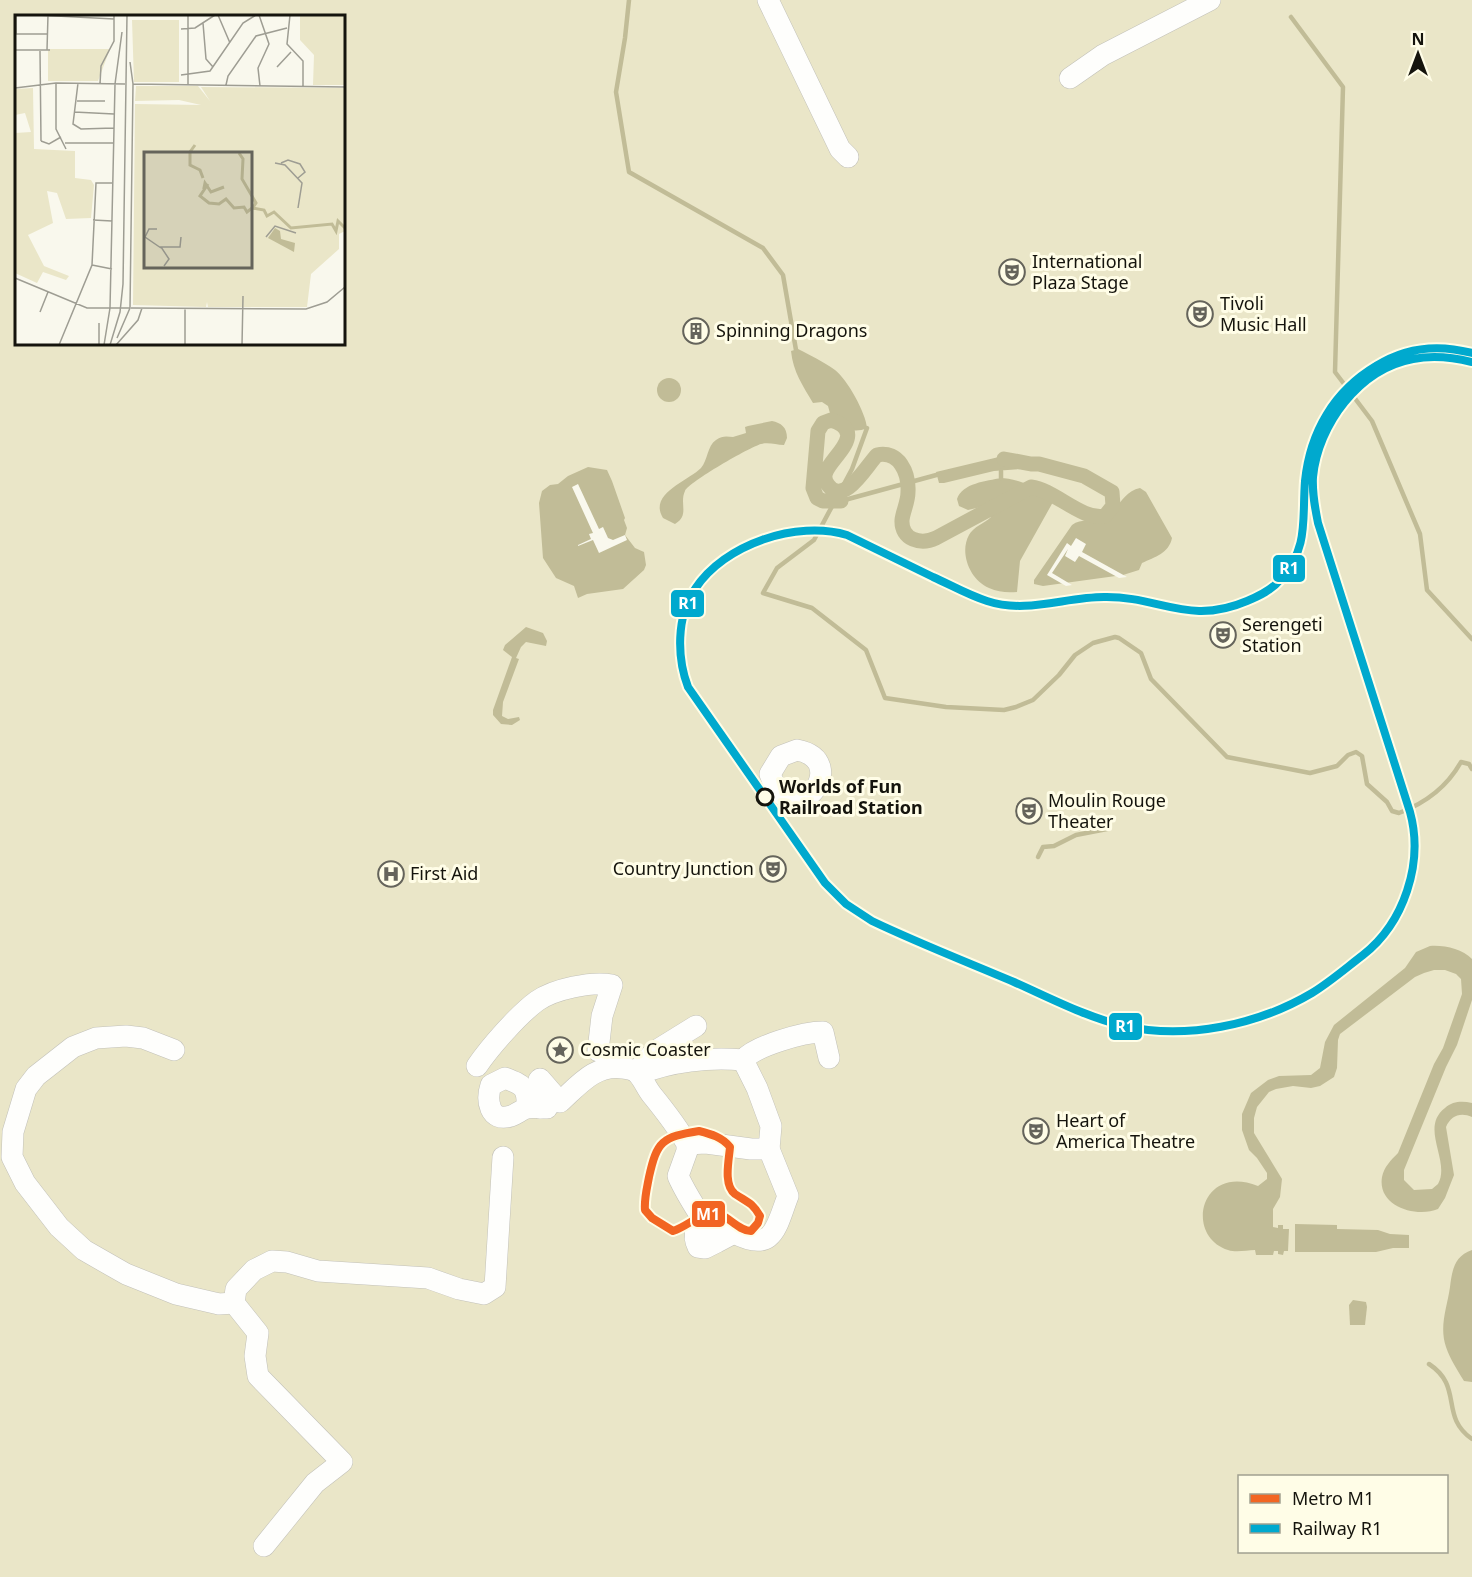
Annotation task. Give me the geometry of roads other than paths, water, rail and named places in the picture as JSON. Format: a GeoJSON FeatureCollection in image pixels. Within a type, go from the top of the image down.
{"type":"FeatureCollection","features":[{"type":"Feature","properties":{"kind":"street"},"geometry":{"type":"LineString","coordinates":[[768,0],[840,149],[848,157]]}},
{"type":"Feature","properties":{"kind":"street"},"geometry":{"type":"LineString","coordinates":[[1070,78],[1102,54],[1210,0]]}},
{"type":"Feature","properties":{"kind":"street"},"geometry":{"type":"LineString","coordinates":[[477,1066],[488,1049],[537,1001],[558,991],[602,983],[612,985],[602,1016],[598,1051],[591,1058],[593,1073]]}},
{"type":"Feature","properties":{"kind":"street"},"geometry":{"type":"LineString","coordinates":[[638,1073],[654,1052],[696,1026]]}},
{"type":"Feature","properties":{"kind":"street"},"geometry":{"type":"LineString","coordinates":[[638,1073],[705,1059],[742,1060],[771,1044],[815,1032],[823,1032],[829,1058]]}},
{"type":"Feature","properties":{"kind":"street"},"geometry":{"type":"LineString","coordinates":[[174,1050],[143,1038],[126,1036],[96,1038],[73,1047],[36,1076],[26,1089],[13,1132],[12,1157],[25,1183],[59,1227],[84,1250],[126,1274],[176,1294],[219,1304],[234,1304]]}},
{"type":"Feature","properties":{"kind":"street"},"geometry":{"type":"LineString","coordinates":[[598,1051],[613,1066]]}},
{"type":"Feature","properties":{"kind":"street"},"geometry":{"type":"LineString","coordinates":[[546,1106],[593,1073],[613,1066],[631,1069],[638,1073],[687,1144],[678,1176],[704,1221],[725,1238],[767,1240],[774,1232],[788,1196],[769,1149],[771,1126],[757,1088],[742,1060]]}},
{"type":"Feature","properties":{"kind":"street"},"geometry":{"type":"LineString","coordinates":[[687,1144],[706,1143],[769,1149]]}},
{"type":"Feature","properties":{"kind":"street"},"geometry":{"type":"LineString","coordinates":[[264,1546],[315,1483],[342,1462],[258,1376],[255,1356],[258,1333],[234,1304],[236,1289],[254,1270],[272,1261],[287,1262],[318,1271],[428,1278],[459,1289],[484,1294],[495,1287],[503,1157]]}},
{"type":"Feature","properties":{"kind":"waterway"},"geometry":{"type":"LineString","coordinates":[[629,0],[616,92],[629,172],[763,248],[783,275],[796,350]]}},
{"type":"Feature","properties":{"kind":"waterway"},"geometry":{"type":"LineString","coordinates":[[1291,17],[1343,87],[1335,372],[1372,421],[1420,534],[1427,590],[1472,639]]}},
{"type":"Feature","properties":{"kind":"waterway"},"geometry":{"type":"LineString","coordinates":[[841,501],[823,501],[817,498],[813,488],[818,431],[823,423],[831,420],[842,425],[847,431],[847,438],[845,445],[826,472],[825,479],[828,485],[834,490],[841,491],[848,488],[877,455],[891,456],[901,464],[907,478],[908,496],[902,520],[903,527],[908,536],[918,541],[936,538],[1031,487],[1040,489],[1087,514],[1105,516],[1113,506],[1112,492],[1084,476],[1039,464],[1004,459]]}},
{"type":"Feature","properties":{"kind":"waterway"},"geometry":{"type":"LineString","coordinates":[[867,428],[852,469],[814,540],[777,568],[763,593],[812,608],[866,650],[885,698],[946,707],[1004,710],[1016,707],[1033,700],[1059,675],[1075,655],[1093,643],[1115,637],[1141,653],[1151,679],[1227,757],[1310,773],[1337,766],[1348,755],[1356,752],[1362,756],[1367,784],[1387,802],[1392,811],[1399,813],[1435,793],[1461,762],[1469,764],[1472,769]]}},
{"type":"Feature","properties":{"kind":"waterway"},"geometry":{"type":"LineString","coordinates":[[1001,471],[1001,478]]}},
{"type":"Feature","properties":{"kind":"waterway"},"geometry":{"type":"LineString","coordinates":[[841,501],[940,474]]}},
{"type":"Feature","properties":{"kind":"waterway"},"geometry":{"type":"LineString","coordinates":[[1038,857],[1043,847],[1054,846],[1076,835],[1107,829]]}},
{"type":"Feature","properties":{"kind":"waterway"},"geometry":{"type":"LineString","coordinates":[[1429,1364],[1440,1373],[1446,1382],[1456,1421],[1472,1439]]}},
{"type":"Feature","properties":{"kind":"metro line","name":"M1"},"geometry":{"type":"LineString","coordinates":[[699,1131],[720,1138],[730,1147],[728,1179],[731,1190],[752,1205],[760,1216],[758,1223],[751,1231],[714,1213],[703,1215],[673,1231],[652,1218],[645,1210],[649,1177],[659,1148],[669,1139],[699,1131]]}},
{"type":"Feature","properties":{"kind":"rail line","name":"R1"},"geometry":{"type":"LineString","coordinates":[[1472,353],[1435,348],[1399,355],[1361,376],[1336,400],[1312,446],[1305,481],[1302,533],[1296,556],[1277,583],[1252,599],[1226,608],[1208,611],[1104,597],[1031,605],[1002,605],[966,593],[847,535],[827,531],[785,534],[743,548],[724,559],[695,589],[684,612],[680,638],[684,676],[688,687],[825,883],[846,904],[872,921],[1068,1007],[1124,1026],[1148,1030],[1196,1030],[1221,1027],[1269,1014],[1319,989],[1377,942],[1400,909],[1412,871],[1414,851],[1414,831],[1410,812],[1318,523],[1313,483],[1317,457],[1323,438],[1333,419],[1345,402],[1375,374],[1393,365],[1428,357],[1472,362]]}},
{"type":"Feature","properties":{"kind":"place","name":"International Plaza Stage"},"geometry":{"type":"Point","coordinates":[1012,272]}},
{"type":"Feature","properties":{"kind":"place","name":"Tivoli Music Hall"},"geometry":{"type":"Point","coordinates":[1200,314]}},
{"type":"Feature","properties":{"kind":"place","name":"Spinning Dragons"},"geometry":{"type":"Point","coordinates":[696,331]}},
{"type":"Feature","properties":{"kind":"place","name":"Serengeti Station"},"geometry":{"type":"Point","coordinates":[1223,635]}},
{"type":"Feature","properties":{"kind":"place","name":"Worlds of Fun Railroad Station"},"geometry":{"type":"Point","coordinates":[765,797]}},
{"type":"Feature","properties":{"kind":"place","name":"Moulin Rouge Theater"},"geometry":{"type":"Point","coordinates":[1029,811]}},
{"type":"Feature","properties":{"kind":"place","name":"Country Junction"},"geometry":{"type":"Point","coordinates":[773,869]}},
{"type":"Feature","properties":{"kind":"place","name":"First Aid"},"geometry":{"type":"Point","coordinates":[391,874]}},
{"type":"Feature","properties":{"kind":"place","name":"Cosmic Coaster"},"geometry":{"type":"Point","coordinates":[560,1050]}},
{"type":"Feature","properties":{"kind":"place","name":"Heart of America Theatre"},"geometry":{"type":"Point","coordinates":[1036,1131]}}]}
